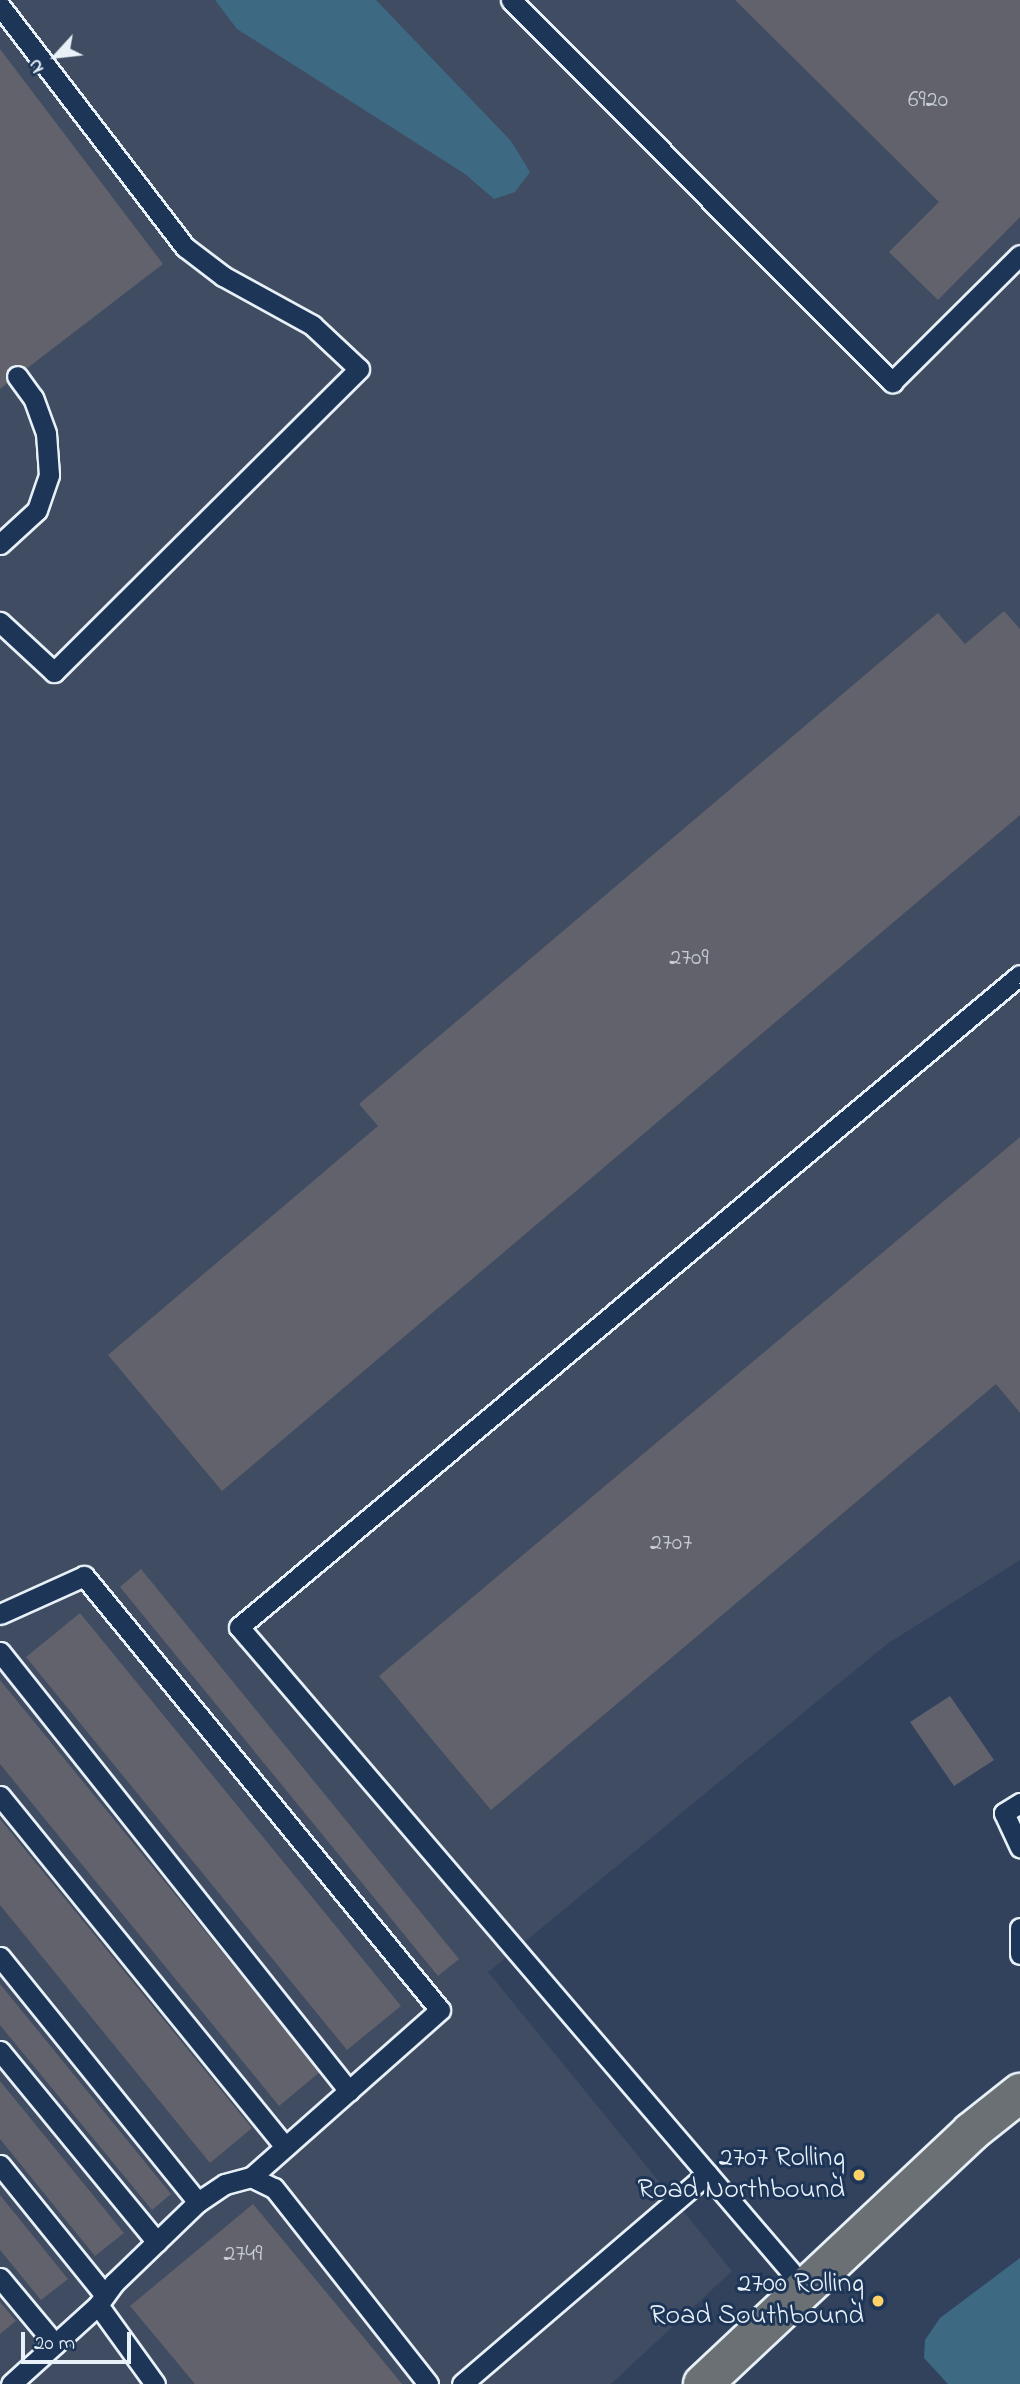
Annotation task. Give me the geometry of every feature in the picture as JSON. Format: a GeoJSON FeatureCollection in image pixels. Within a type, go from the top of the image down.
{"type":"FeatureCollection","features":[{"type":"Feature","properties":{"kind":"main road"},"geometry":{"type":"LineString","coordinates":[[703,2384],[1020,2093]]}},
{"type":"Feature","properties":{"kind":"lane"},"geometry":{"type":"LineString","coordinates":[[511,0],[892,382],[1020,255]]}},
{"type":"Feature","properties":{"kind":"lane"},"geometry":{"type":"LineString","coordinates":[[0,6],[185,247],[223,276],[312,325],[359,369],[54,671],[0,622]]}},
{"type":"Feature","properties":{"kind":"lane"},"geometry":{"type":"LineString","coordinates":[[0,544],[37,510],[49,475],[47,433],[33,398],[17,376]]}},
{"type":"Feature","properties":{"kind":"lane"},"geometry":{"type":"LineString","coordinates":[[805,2288],[239,1627],[1020,975]]}},
{"type":"Feature","properties":{"kind":"lane"},"geometry":{"type":"LineString","coordinates":[[0,1614],[84,1576],[440,2010],[250,2177],[225,2184],[198,2202],[101,2300],[11,2384]]}},
{"type":"Feature","properties":{"kind":"lane"},"geometry":{"type":"LineString","coordinates":[[0,1652],[349,2091]]}},
{"type":"Feature","properties":{"kind":"lane"},"geometry":{"type":"LineString","coordinates":[[0,1796],[285,2147]]}},
{"type":"Feature","properties":{"kind":"lane"},"geometry":{"type":"LineString","coordinates":[[1020,1803],[1004,1813],[1020,1847]]}},
{"type":"Feature","properties":{"kind":"lane"},"geometry":{"type":"LineString","coordinates":[[1020,1928],[1020,1954]]}},
{"type":"Feature","properties":{"kind":"lane"},"geometry":{"type":"LineString","coordinates":[[0,1957],[198,2202]]}},
{"type":"Feature","properties":{"kind":"lane"},"geometry":{"type":"LineString","coordinates":[[0,2050],[157,2242]]}},
{"type":"Feature","properties":{"kind":"lane"},"geometry":{"type":"LineString","coordinates":[[0,2165],[101,2300],[155,2384]]}},
{"type":"Feature","properties":{"kind":"lane"},"geometry":{"type":"LineString","coordinates":[[462,2384],[707,2174]]}},
{"type":"Feature","properties":{"kind":"lane"},"geometry":{"type":"LineString","coordinates":[[250,2177],[274,2188],[428,2384]]}},
{"type":"Feature","properties":{"kind":"lane"},"geometry":{"type":"LineString","coordinates":[[0,2278],[55,2344]]}},
{"type":"Feature","properties":{"kind":"shaded area"},"geometry":{"type":"Polygon","coordinates":[[[0,0],[1020,0],[1020,1560],[887,1644],[488,1972],[732,2271],[611,2384],[0,2384],[0,0]]]}},
{"type":"Feature","properties":{"kind":"shaded area"},"geometry":{"type":"Polygon","coordinates":[[[215,0],[376,0],[511,141],[530,172],[515,192],[494,199],[465,174],[237,29],[215,0]]]}},
{"type":"Feature","properties":{"kind":"shaded area"},"geometry":{"type":"Polygon","coordinates":[[[1020,2258],[1020,2384],[948,2384],[924,2358],[925,2340],[940,2318],[1020,2258]]]}},
{"type":"Feature","properties":{"kind":"building"},"geometry":{"type":"Polygon","coordinates":[[[735,0],[1020,0],[1020,217],[938,300],[889,252],[939,202],[735,0]]]}},
{"type":"Feature","properties":{"kind":"building"},"geometry":{"type":"Polygon","coordinates":[[[0,49],[163,264],[0,389],[0,49]]]}},
{"type":"Feature","properties":{"kind":"building"},"geometry":{"type":"Polygon","coordinates":[[[1004,611],[1020,629],[1020,815],[222,1491],[108,1355],[378,1126],[359,1104],[938,613],[965,644],[1004,611]]]}},
{"type":"Feature","properties":{"kind":"building"},"geometry":{"type":"Polygon","coordinates":[[[1020,1137],[1020,1413],[996,1384],[491,1810],[379,1676],[1020,1137]]]}},
{"type":"Feature","properties":{"kind":"building"},"geometry":{"type":"Polygon","coordinates":[[[141,1569],[459,1959],[438,1976],[120,1587],[141,1569]]]}},
{"type":"Feature","properties":{"kind":"building"},"geometry":{"type":"Polygon","coordinates":[[[80,1613],[401,2006],[347,2050],[26,1657],[80,1613]]]}},
{"type":"Feature","properties":{"kind":"building"},"geometry":{"type":"Polygon","coordinates":[[[0,1680],[320,2072],[279,2106],[0,1764],[0,1680]]]}},
{"type":"Feature","properties":{"kind":"building"},"geometry":{"type":"Polygon","coordinates":[[[950,1696],[994,1760],[954,1786],[910,1722],[950,1696]]]}},
{"type":"Feature","properties":{"kind":"building"},"geometry":{"type":"Polygon","coordinates":[[[0,1819],[252,2128],[210,2163],[0,1905],[0,1819]]]}},
{"type":"Feature","properties":{"kind":"building"},"geometry":{"type":"Polygon","coordinates":[[[0,1984],[171,2194],[152,2210],[0,2025],[0,1984]]]}},
{"type":"Feature","properties":{"kind":"building"},"geometry":{"type":"Polygon","coordinates":[[[0,2081],[124,2233],[95,2256],[0,2139],[0,2081]]]}},
{"type":"Feature","properties":{"kind":"building"},"geometry":{"type":"Polygon","coordinates":[[[0,2195],[68,2279],[41,2300],[0,2250],[0,2195]]]}},
{"type":"Feature","properties":{"kind":"building"},"geometry":{"type":"Polygon","coordinates":[[[253,2204],[402,2384],[195,2384],[130,2306],[253,2204]]]}},
{"type":"Feature","properties":{"kind":"building"},"geometry":{"type":"Polygon","coordinates":[[[0,2302],[16,2321],[0,2334],[0,2302]]]}},
{"type":"Feature","properties":{"kind":"place","name":"2707 Rolling Road Northbound"},"geometry":{"type":"Point","coordinates":[859,2175]}},
{"type":"Feature","properties":{"kind":"place","name":"2700 Rolling Road Southbound"},"geometry":{"type":"Point","coordinates":[878,2301]}}]}
